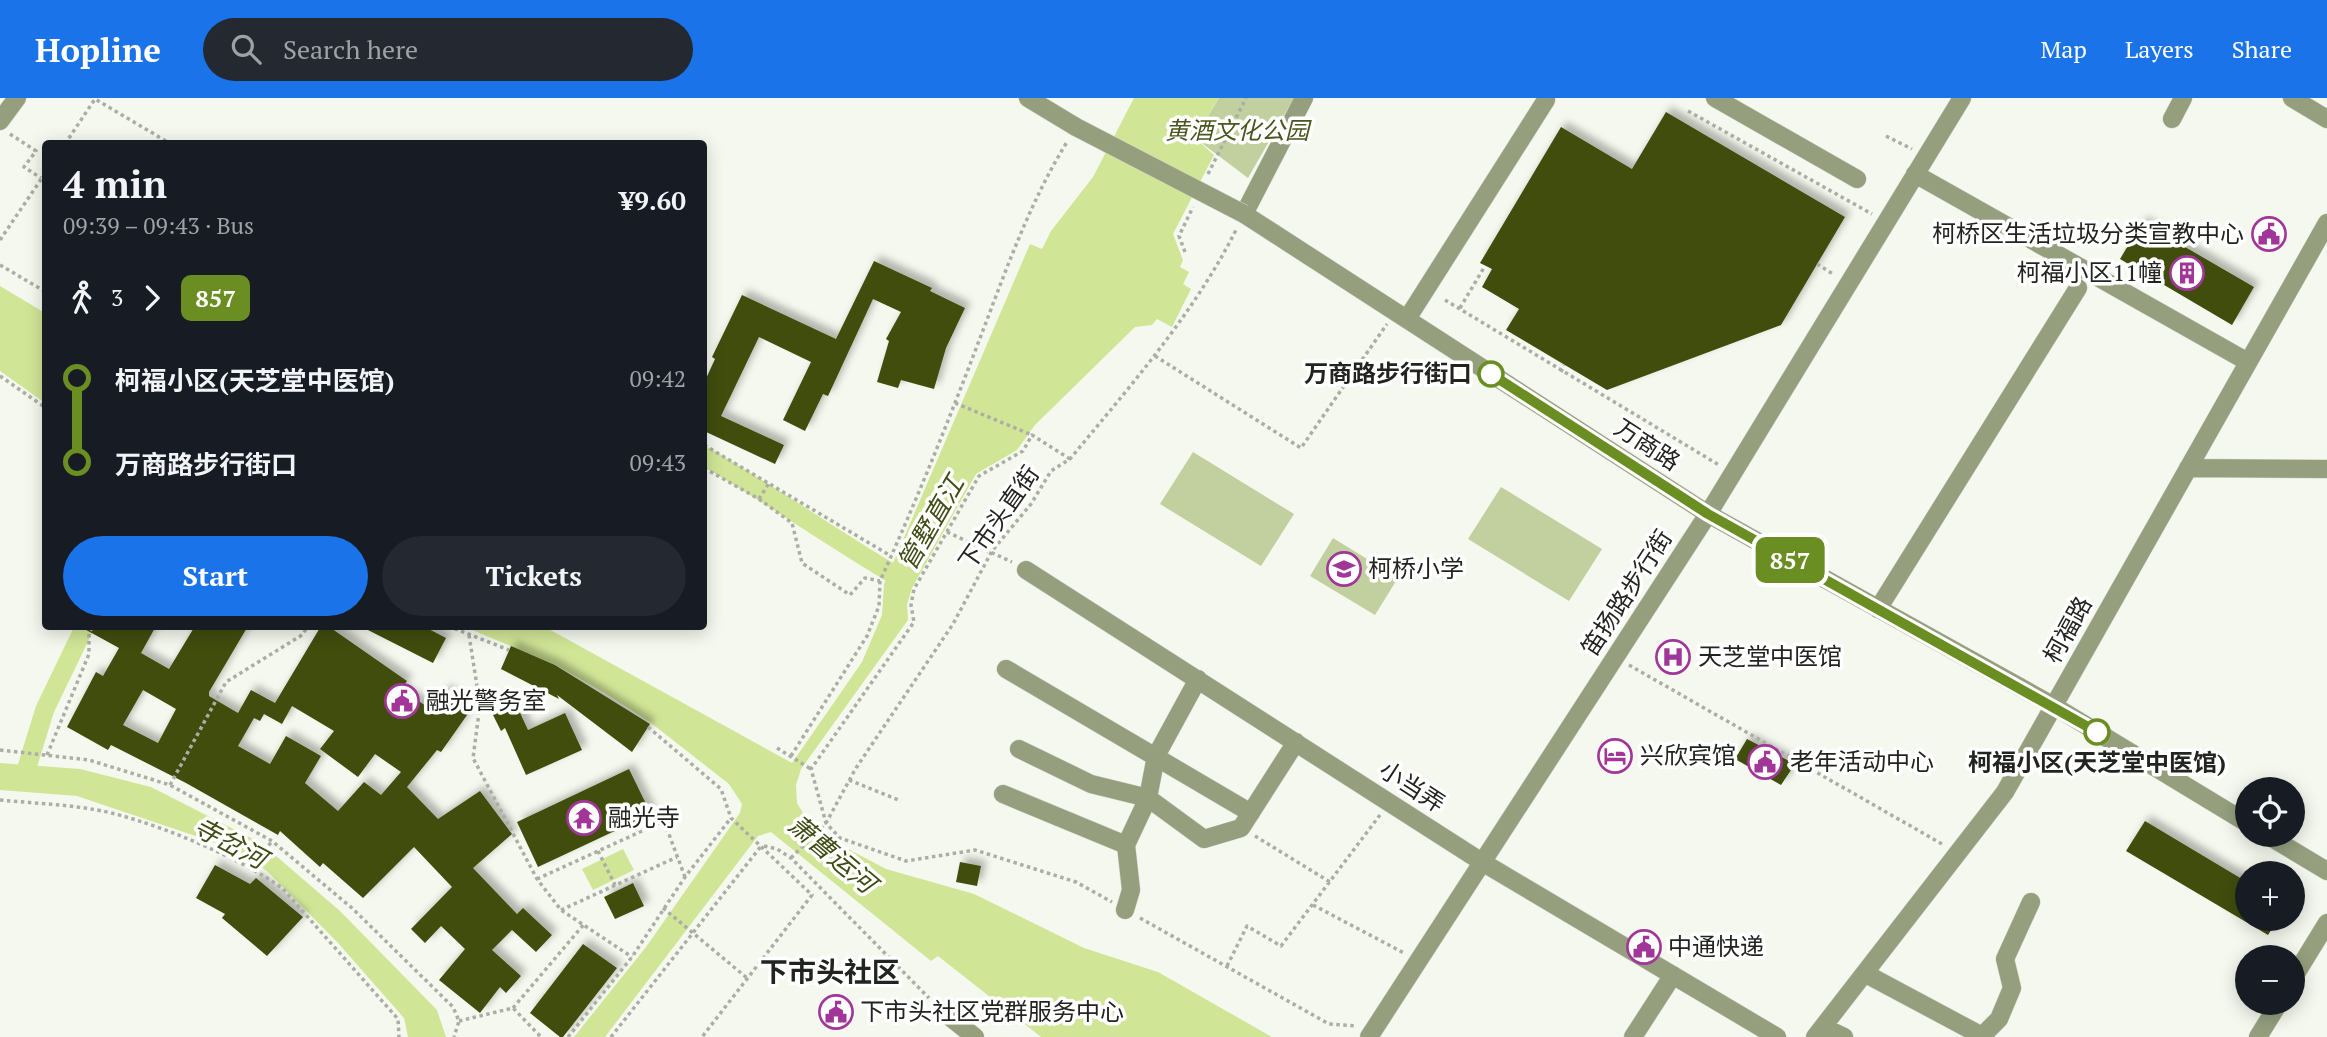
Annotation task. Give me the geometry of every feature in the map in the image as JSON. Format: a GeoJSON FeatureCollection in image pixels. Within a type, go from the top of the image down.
{"type":"FeatureCollection","features":[{"type":"Feature","properties":{"kind":"street"},"geometry":{"type":"LineString","coordinates":[[4,127],[17,98]]}},
{"type":"Feature","properties":{"kind":"street","name":"万商路"},"geometry":{"type":"LineString","coordinates":[[1028,98],[1076,127],[1244,214],[1708,514],[2054,706],[2235,815]]}},
{"type":"Feature","properties":{"kind":"street"},"geometry":{"type":"LineString","coordinates":[[1244,214],[1304,98]]}},
{"type":"Feature","properties":{"kind":"street"},"geometry":{"type":"LineString","coordinates":[[1715,98],[1857,179]]}},
{"type":"Feature","properties":{"kind":"street","name":"笛扬路步行街"},"geometry":{"type":"LineString","coordinates":[[1372,1032],[1708,514],[1962,98]]}},
{"type":"Feature","properties":{"kind":"street"},"geometry":{"type":"LineString","coordinates":[[2172,119],[2183,98]]}},
{"type":"Feature","properties":{"kind":"street"},"geometry":{"type":"LineString","coordinates":[[2292,98],[2327,119]]}},
{"type":"Feature","properties":{"kind":"street"},"geometry":{"type":"LineString","coordinates":[[1401,315],[1546,100]]}},
{"type":"Feature","properties":{"kind":"street"},"geometry":{"type":"LineString","coordinates":[[1915,174],[2248,362]]}},
{"type":"Feature","properties":{"kind":"street","name":"柯福路"},"geometry":{"type":"LineString","coordinates":[[1819,1032],[2006,792],[2327,223]]}},
{"type":"Feature","properties":{"kind":"street"},"geometry":{"type":"LineString","coordinates":[[1878,609],[2078,288]]}},
{"type":"Feature","properties":{"kind":"street"},"geometry":{"type":"LineString","coordinates":[[2188,468],[2327,469]]}},
{"type":"Feature","properties":{"kind":"street","name":"小当弄"},"geometry":{"type":"LineString","coordinates":[[1026,570],[1482,862],[1777,1037]]}},
{"type":"Feature","properties":{"kind":"street"},"geometry":{"type":"LineString","coordinates":[[1006,669],[1156,756],[1246,820]]}},
{"type":"Feature","properties":{"kind":"street"},"geometry":{"type":"LineString","coordinates":[[1125,910],[1131,890],[1126,845],[1148,798],[1156,756],[1198,680]]}},
{"type":"Feature","properties":{"kind":"street"},"geometry":{"type":"LineString","coordinates":[[1019,749],[1091,784],[1148,798],[1204,839],[1246,820],[1296,742]]}},
{"type":"Feature","properties":{"kind":"street"},"geometry":{"type":"LineString","coordinates":[[1003,794],[1126,845]]}},
{"type":"Feature","properties":{"kind":"street"},"geometry":{"type":"LineString","coordinates":[[2287,847],[2327,871]]}},
{"type":"Feature","properties":{"kind":"street"},"geometry":{"type":"LineString","coordinates":[[1866,974],[1982,1036],[1999,1019],[2012,988],[2005,959],[2031,902]]}},
{"type":"Feature","properties":{"kind":"street"},"geometry":{"type":"LineString","coordinates":[[2305,959],[2327,923]]}},
{"type":"Feature","properties":{"kind":"street"},"geometry":{"type":"LineString","coordinates":[[1633,1037],[1673,975]]}},
{"type":"Feature","properties":{"kind":"street"},"geometry":{"type":"LineString","coordinates":[[941,1010],[969,1035]]}},
{"type":"Feature","properties":{"kind":"street"},"geometry":{"type":"LineString","coordinates":[[2258,1037],[2271,1015]]}},
{"type":"Feature","properties":{"kind":"street"},"geometry":{"type":"LineString","coordinates":[[1819,1032],[1844,1037]]}},
{"type":"Feature","properties":{"kind":"path"},"geometry":{"type":"LineString","coordinates":[[68,140],[94,99],[164,140]]}},
{"type":"Feature","properties":{"kind":"path"},"geometry":{"type":"LineString","coordinates":[[1688,111],[1886,222]]}},
{"type":"Feature","properties":{"kind":"path"},"geometry":{"type":"LineString","coordinates":[[0,240],[41,178],[24,167],[36,151],[4,127]]}},
{"type":"Feature","properties":{"kind":"path"},"geometry":{"type":"LineString","coordinates":[[791,755],[867,636],[879,606],[880,582],[955,403],[1025,224],[1047,175],[1076,127]]}},
{"type":"Feature","properties":{"kind":"path"},"geometry":{"type":"LineString","coordinates":[[1886,136],[1926,157]]}},
{"type":"Feature","properties":{"kind":"path","name":"下市头直街"},"geometry":{"type":"LineString","coordinates":[[791,858],[826,823],[849,780],[953,624],[992,551],[1031,504],[1051,471],[1070,458],[1155,356],[1215,272],[1244,214]]}},
{"type":"Feature","properties":{"kind":"path"},"geometry":{"type":"LineString","coordinates":[[0,265],[42,290]]}},
{"type":"Feature","properties":{"kind":"path"},"geometry":{"type":"LineString","coordinates":[[1460,308],[1485,266]]}},
{"type":"Feature","properties":{"kind":"path"},"geometry":{"type":"LineString","coordinates":[[1445,300],[1732,474]]}},
{"type":"Feature","properties":{"kind":"path"},"geometry":{"type":"LineString","coordinates":[[1155,356],[1301,448],[1401,315]]}},
{"type":"Feature","properties":{"kind":"path"},"geometry":{"type":"LineString","coordinates":[[1561,372],[1564,365]]}},
{"type":"Feature","properties":{"kind":"path"},"geometry":{"type":"LineString","coordinates":[[0,376],[42,405]]}},
{"type":"Feature","properties":{"kind":"path"},"geometry":{"type":"LineString","coordinates":[[955,403],[1032,435],[1070,458]]}},
{"type":"Feature","properties":{"kind":"path"},"geometry":{"type":"LineString","coordinates":[[811,769],[914,622],[911,605],[914,589],[979,476],[1023,452],[1032,435]]}},
{"type":"Feature","properties":{"kind":"path"},"geometry":{"type":"LineString","coordinates":[[707,447],[891,556]]}},
{"type":"Feature","properties":{"kind":"path"},"geometry":{"type":"LineString","coordinates":[[707,470],[759,499],[792,523],[802,563],[850,595],[865,578],[880,582]]}},
{"type":"Feature","properties":{"kind":"path"},"geometry":{"type":"LineString","coordinates":[[759,499],[769,482]]}},
{"type":"Feature","properties":{"kind":"path"},"geometry":{"type":"LineString","coordinates":[[947,532],[992,551],[1026,570]]}},
{"type":"Feature","properties":{"kind":"path"},"geometry":{"type":"LineString","coordinates":[[47,755],[89,654],[91,630]]}},
{"type":"Feature","properties":{"kind":"path"},"geometry":{"type":"LineString","coordinates":[[170,785],[226,682],[303,635],[306,630]]}},
{"type":"Feature","properties":{"kind":"path"},"geometry":{"type":"LineString","coordinates":[[457,630],[509,650]]}},
{"type":"Feature","properties":{"kind":"path"},"geometry":{"type":"LineString","coordinates":[[469,635],[480,705],[473,758],[537,879],[561,910],[586,923],[632,957]]}},
{"type":"Feature","properties":{"kind":"path"},"geometry":{"type":"LineString","coordinates":[[1615,657],[1959,854]]}},
{"type":"Feature","properties":{"kind":"path"},"geometry":{"type":"LineString","coordinates":[[648,727],[721,789],[731,818],[812,895],[702,1037]]}},
{"type":"Feature","properties":{"kind":"path"},"geometry":{"type":"LineString","coordinates":[[777,748],[811,769],[826,823],[840,838],[906,861],[975,850],[1076,882],[1329,1024],[1372,1032]]}},
{"type":"Feature","properties":{"kind":"path"},"geometry":{"type":"LineString","coordinates":[[0,750],[89,760],[170,785],[272,841],[352,908],[453,1007],[459,1021],[454,1037]]}},
{"type":"Feature","properties":{"kind":"path"},"geometry":{"type":"LineString","coordinates":[[849,780],[901,801]]}},
{"type":"Feature","properties":{"kind":"path"},"geometry":{"type":"LineString","coordinates":[[0,800],[93,809],[173,834],[252,868],[283,889],[398,1019],[399,1037]]}},
{"type":"Feature","properties":{"kind":"path"},"geometry":{"type":"LineString","coordinates":[[1226,966],[1247,926],[1281,946],[1390,802]]}},
{"type":"Feature","properties":{"kind":"path"},"geometry":{"type":"LineString","coordinates":[[568,1037],[632,957],[685,877],[731,818]]}},
{"type":"Feature","properties":{"kind":"path"},"geometry":{"type":"LineString","coordinates":[[1246,820],[1330,882]]}},
{"type":"Feature","properties":{"kind":"path"},"geometry":{"type":"LineString","coordinates":[[537,879],[664,821],[685,877]]}},
{"type":"Feature","properties":{"kind":"path"},"geometry":{"type":"LineString","coordinates":[[252,868],[272,841]]}},
{"type":"Feature","properties":{"kind":"path"},"geometry":{"type":"LineString","coordinates":[[762,845],[791,858],[941,1010]]}},
{"type":"Feature","properties":{"kind":"path"},"geometry":{"type":"LineString","coordinates":[[611,1037],[762,845]]}},
{"type":"Feature","properties":{"kind":"path"},"geometry":{"type":"LineString","coordinates":[[598,851],[615,885]]}},
{"type":"Feature","properties":{"kind":"path"},"geometry":{"type":"LineString","coordinates":[[561,910],[677,857]]}},
{"type":"Feature","properties":{"kind":"path"},"geometry":{"type":"LineString","coordinates":[[1313,905],[1418,961]]}},
{"type":"Feature","properties":{"kind":"path"},"geometry":{"type":"LineString","coordinates":[[663,908],[747,978]]}},
{"type":"Feature","properties":{"kind":"path"},"geometry":{"type":"LineString","coordinates":[[459,1021],[513,1009],[586,923]]}},
{"type":"Feature","properties":{"kind":"path"},"geometry":{"type":"LineString","coordinates":[[513,1009],[541,1037]]}},
{"type":"Feature","properties":{"kind":"green space","name":"黄酒文化公园"},"geometry":{"type":"Polygon","coordinates":[[[1219,98],[1294,98],[1248,178],[1195,138],[1219,98]]]}},
{"type":"Feature","properties":{"kind":"green space"},"geometry":{"type":"Polygon","coordinates":[[[1193,452],[1294,514],[1261,566],[1160,504],[1193,452]]]}},
{"type":"Feature","properties":{"kind":"green space"},"geometry":{"type":"Polygon","coordinates":[[[1501,487],[1602,549],[1569,601],[1468,539],[1501,487]]]}},
{"type":"Feature","properties":{"kind":"green space"},"geometry":{"type":"Polygon","coordinates":[[[1333,538],[1398,578],[1375,615],[1310,576],[1333,538]]]}},
{"type":"Feature","properties":{"kind":"water"},"geometry":{"type":"Polygon","coordinates":[[[1134,98],[1219,98],[1195,138],[1214,155],[1173,234],[1183,260],[1180,267],[1189,272],[1183,284],[1191,289],[1172,327],[1157,319],[1152,325],[1135,327],[1035,425],[1017,450],[976,474],[912,588],[907,605],[908,620],[801,769],[796,785],[797,803],[814,831],[886,869],[974,894],[1084,948],[1158,972],[1272,1037],[1041,1037],[938,956],[931,961],[771,832],[758,836],[605,1037],[574,1037],[646,947],[740,813],[742,804],[729,784],[651,723],[605,693],[556,665],[472,630],[550,630],[792,763],[862,662],[882,615],[884,584],[1030,244],[1042,249],[1051,231],[1093,177],[1134,98]]]}},
{"type":"Feature","properties":{"kind":"water"},"geometry":{"type":"Polygon","coordinates":[[[0,286],[42,311],[42,401],[0,371],[0,286]]]}},
{"type":"Feature","properties":{"kind":"water","name":"寺岔河"},"geometry":{"type":"Polygon","coordinates":[[[0,763],[80,769],[151,787],[261,843],[340,911],[437,1010],[446,1037],[408,1037],[404,1018],[338,943],[267,871],[228,847],[77,796],[0,790],[0,763]]]}},
{"type":"Feature","properties":{"kind":"water"},"geometry":{"type":"Polygon","coordinates":[[[623,849],[634,870],[593,890],[582,869],[623,849]]]}},
{"type":"Feature","properties":{"kind":"building"},"geometry":{"type":"Polygon","coordinates":[[[1666,112],[1845,217],[1781,325],[1607,390],[1506,330],[1519,309],[1482,287],[1492,269],[1480,263],[1561,127],[1632,169],[1666,112]]]}},
{"type":"Feature","properties":{"kind":"building","name":"柯福小区11幢"},"geometry":{"type":"Polygon","coordinates":[[[2142,222],[2254,287],[2232,325],[2120,259],[2142,222]]]}},
{"type":"Feature","properties":{"kind":"building"},"geometry":{"type":"Polygon","coordinates":[[[874,261],[932,288],[930,291],[965,308],[946,348],[934,389],[901,380],[898,388],[877,382],[889,341],[886,339],[901,312],[873,299],[828,396],[823,394],[805,431],[783,420],[811,362],[759,337],[721,416],[784,445],[775,464],[707,432],[707,376],[715,359],[712,357],[742,295],[836,339],[874,261]]]}},
{"type":"Feature","properties":{"kind":"building"},"geometry":{"type":"Polygon","coordinates":[[[86,630],[154,630],[141,653],[169,669],[193,630],[246,630],[209,692],[209,696],[238,713],[251,690],[275,703],[319,630],[334,630],[407,681],[401,689],[432,710],[445,690],[472,708],[441,752],[437,750],[407,787],[438,819],[480,791],[512,834],[473,868],[517,914],[523,908],[552,935],[536,952],[512,930],[492,950],[521,976],[506,993],[500,987],[480,1013],[439,980],[465,949],[441,926],[425,943],[411,929],[452,887],[414,847],[363,898],[323,863],[320,867],[280,831],[278,835],[186,783],[111,745],[108,750],[67,727],[96,672],[103,676],[119,648],[86,630]],[[143,690],[123,725],[158,743],[176,709],[143,690]],[[292,706],[282,724],[264,714],[260,721],[254,718],[238,746],[270,764],[286,736],[321,756],[305,783],[338,811],[364,782],[381,795],[401,772],[375,754],[358,777],[320,749],[334,731],[292,706]]]}},
{"type":"Feature","properties":{"kind":"building"},"geometry":{"type":"Polygon","coordinates":[[[368,630],[431,630],[446,638],[433,663],[368,630]]]}},
{"type":"Feature","properties":{"kind":"building"},"geometry":{"type":"Polygon","coordinates":[[[511,646],[555,665],[650,724],[632,752],[557,695],[559,699],[501,669],[511,646]]]}},
{"type":"Feature","properties":{"kind":"building"},"geometry":{"type":"Polygon","coordinates":[[[516,704],[528,730],[565,713],[582,750],[526,775],[505,728],[501,731],[493,715],[516,704]]]}},
{"type":"Feature","properties":{"kind":"building","name":"老年活动中心"},"geometry":{"type":"Polygon","coordinates":[[[1747,739],[1795,764],[1781,785],[1735,759],[1747,739]]]}},
{"type":"Feature","properties":{"kind":"building","name":"融光寺"},"geometry":{"type":"Polygon","coordinates":[[[629,769],[651,814],[538,867],[517,822],[629,769]]]}},
{"type":"Feature","properties":{"kind":"building"},"geometry":{"type":"Polygon","coordinates":[[[2145,821],[2235,875],[2235,915],[2126,851],[2145,821]]]}},
{"type":"Feature","properties":{"kind":"building"},"geometry":{"type":"Polygon","coordinates":[[[960,862],[981,866],[977,886],[956,882],[960,862]]]}},
{"type":"Feature","properties":{"kind":"building"},"geometry":{"type":"Polygon","coordinates":[[[215,865],[250,884],[256,878],[303,917],[267,956],[222,918],[225,914],[196,898],[215,865]]]}},
{"type":"Feature","properties":{"kind":"building"},"geometry":{"type":"Polygon","coordinates":[[[633,883],[644,906],[615,919],[604,897],[633,883]]]}},
{"type":"Feature","properties":{"kind":"building"},"geometry":{"type":"Polygon","coordinates":[[[583,944],[617,968],[563,1037],[560,1037],[530,1013],[583,944]]]}},
{"type":"Feature","properties":{"kind":"waterway","name":"管墅直江"},"geometry":{"type":"LineString","coordinates":[[707,458],[898,577]]}},
{"type":"Feature","properties":{"kind":"waterway"},"geometry":{"type":"LineString","coordinates":[[23,780],[45,709],[83,630]]}},
{"type":"Feature","properties":{"kind":"bus line","name":"857"},"geometry":{"type":"LineString","coordinates":[[1491,374],[1708,514],[2097,732]]}},
{"type":"Feature","properties":{"kind":"place","name":"柯桥区生活垃圾分类宣教中心"},"geometry":{"type":"Point","coordinates":[2269,234]}},
{"type":"Feature","properties":{"kind":"place","name":"柯福小区11幢"},"geometry":{"type":"Point","coordinates":[2187,273]}},
{"type":"Feature","properties":{"kind":"place","name":"万商路步行街口"},"geometry":{"type":"Point","coordinates":[1491,374]}},
{"type":"Feature","properties":{"kind":"place","name":"柯桥小学"},"geometry":{"type":"Point","coordinates":[1344,569]}},
{"type":"Feature","properties":{"kind":"place","name":"天芝堂中医馆"},"geometry":{"type":"Point","coordinates":[1673,657]}},
{"type":"Feature","properties":{"kind":"place","name":"融光警务室"},"geometry":{"type":"Point","coordinates":[402,701]}},
{"type":"Feature","properties":{"kind":"place","name":"柯福小区(天芝堂中医馆)"},"geometry":{"type":"Point","coordinates":[2097,732]}},
{"type":"Feature","properties":{"kind":"place","name":"兴欣宾馆"},"geometry":{"type":"Point","coordinates":[1615,756]}},
{"type":"Feature","properties":{"kind":"place","name":"老年活动中心"},"geometry":{"type":"Point","coordinates":[1765,762]}},
{"type":"Feature","properties":{"kind":"place","name":"融光寺"},"geometry":{"type":"Point","coordinates":[584,818]}},
{"type":"Feature","properties":{"kind":"place","name":"中通快递"},"geometry":{"type":"Point","coordinates":[1644,947]}},
{"type":"Feature","properties":{"kind":"place","name":"下市头社区党群服务中心"},"geometry":{"type":"Point","coordinates":[836,1012]}},
{"type":"Feature","properties":{"kind":"district","name":"下市头社区"},"geometry":{"type":"Point","coordinates":[830,972]}},
{"type":"Feature","properties":{"kind":"water label","name":"萧曹运河"},"geometry":{"type":"Point","coordinates":[832,854]}}]}
